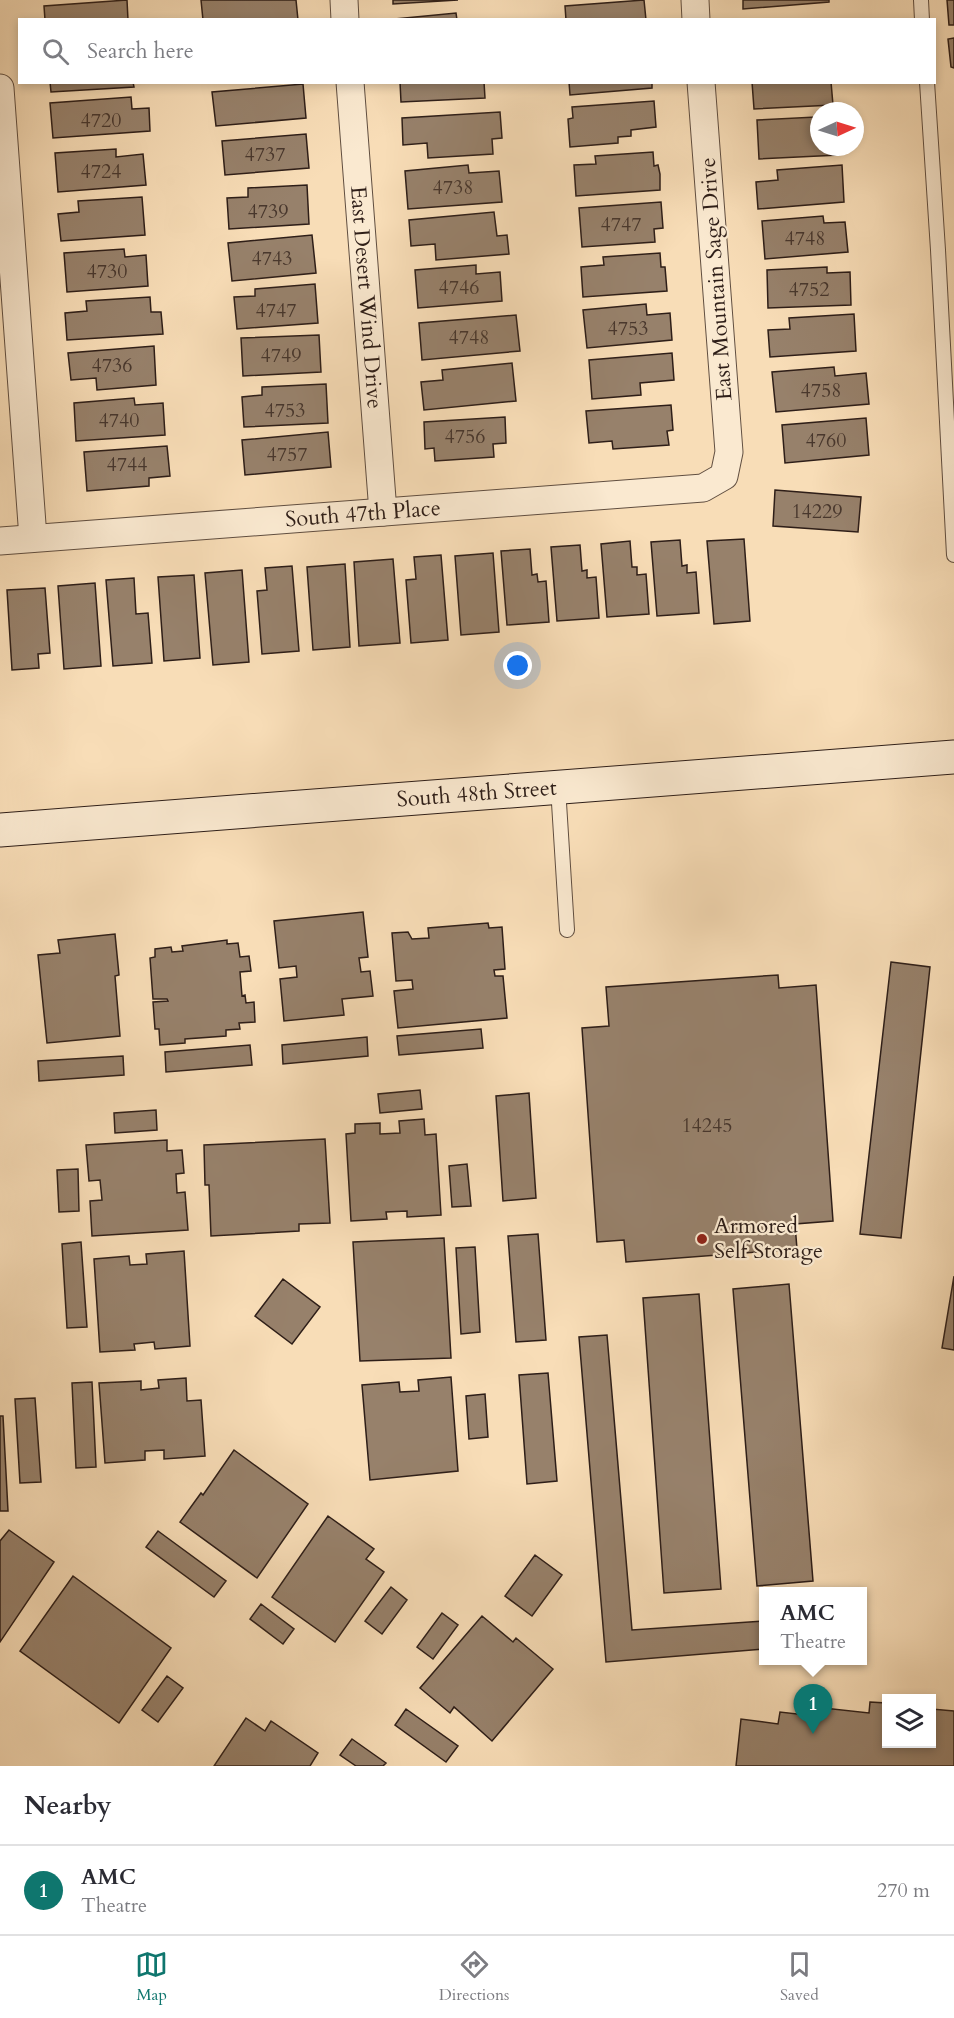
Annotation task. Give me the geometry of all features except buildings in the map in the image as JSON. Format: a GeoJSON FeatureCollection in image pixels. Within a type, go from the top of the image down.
{"type":"FeatureCollection","features":[{"type":"Feature","properties":{"kind":"main road","name":"South 48th Street"},"geometry":{"type":"LineString","coordinates":[[0,830],[954,757]]}},
{"type":"Feature","properties":{"kind":"street"},"geometry":{"type":"LineString","coordinates":[[344,0],[345,18]]}},
{"type":"Feature","properties":{"kind":"street"},"geometry":{"type":"LineString","coordinates":[[695,0],[696,18]]}},
{"type":"Feature","properties":{"kind":"street","name":"East Desert Wind Drive"},"geometry":{"type":"LineString","coordinates":[[350,84],[383,512]]}},
{"type":"Feature","properties":{"kind":"street","name":"East Mountain Sage Drive"},"geometry":{"type":"LineString","coordinates":[[701,84],[729,452],[724,476]]}},
{"type":"Feature","properties":{"kind":"street"},"geometry":{"type":"LineString","coordinates":[[0,88],[33,538]]}},
{"type":"Feature","properties":{"kind":"street","name":"South 47th Place"},"geometry":{"type":"LineString","coordinates":[[0,541],[703,488],[724,476]]}},
{"type":"Feature","properties":{"kind":"lane"},"geometry":{"type":"LineString","coordinates":[[921,0],[922,18]]}},
{"type":"Feature","properties":{"kind":"lane"},"geometry":{"type":"LineString","coordinates":[[927,84],[937,221],[954,555]]}},
{"type":"Feature","properties":{"kind":"lane"},"geometry":{"type":"LineString","coordinates":[[558,787],[567,930]]}},
{"type":"Feature","properties":{"kind":"place","name":"Armored Self Storage"},"geometry":{"type":"Point","coordinates":[702,1239]}},
{"type":"Feature","properties":{"kind":"place","name":"AMC"},"geometry":{"type":"Point","coordinates":[813,1734]}}]}
